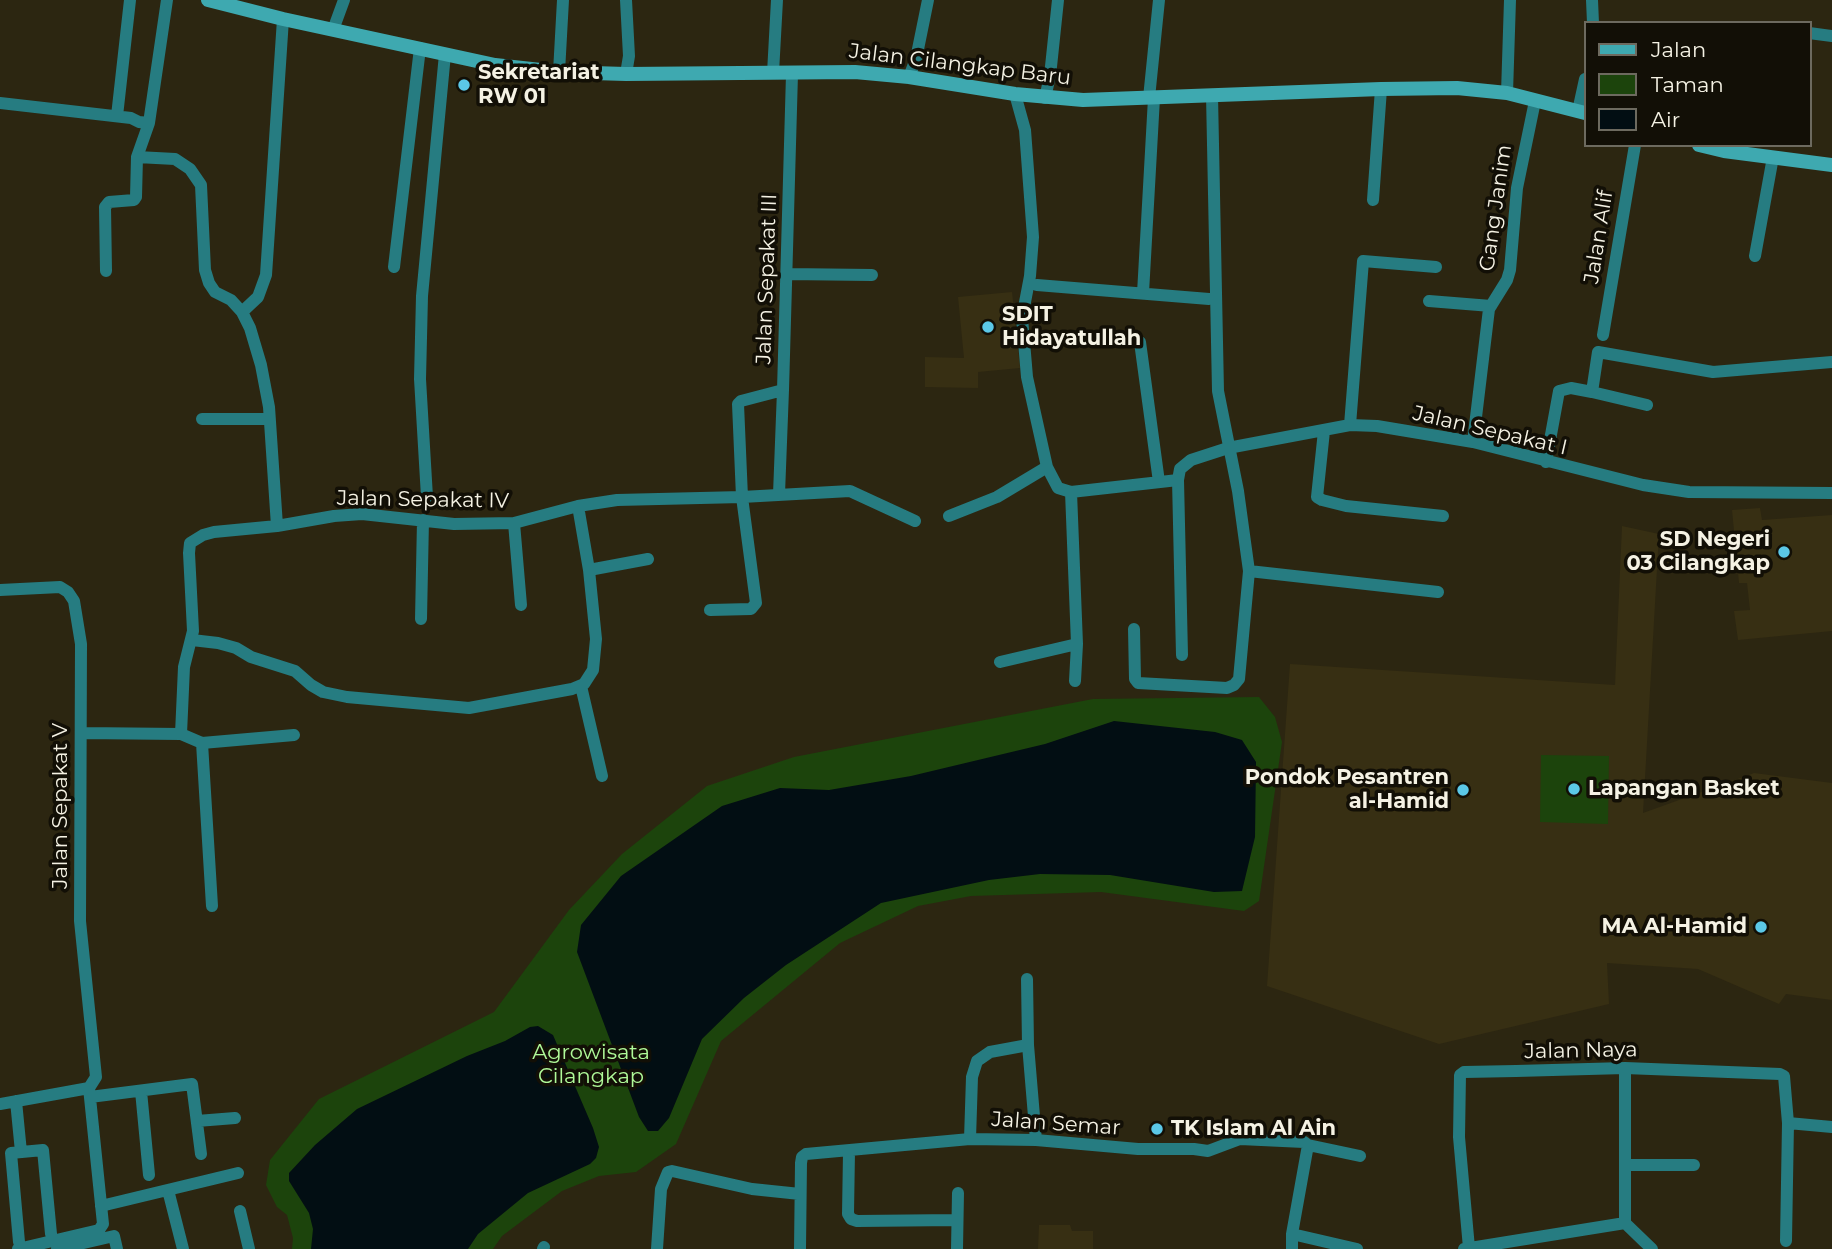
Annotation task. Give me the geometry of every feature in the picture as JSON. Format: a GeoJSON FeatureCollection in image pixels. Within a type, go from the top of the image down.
{"type":"FeatureCollection","features":[{"type":"Feature","properties":{"kind":"street"},"geometry":{"type":"LineString","coordinates":[[117,116],[130,0]]}},
{"type":"Feature","properties":{"kind":"street"},"geometry":{"type":"LineString","coordinates":[[106,271],[105,207],[109,202],[134,200],[137,157],[149,123],[167,0]]}},
{"type":"Feature","properties":{"kind":"street","name":"Jalan Cilangkap Baru"},"geometry":{"type":"LineString","coordinates":[[211,0],[283,19],[495,65],[559,72],[855,72],[909,77],[1045,98],[1083,100],[1457,88],[1507,93],[1581,112]]}},
{"type":"Feature","properties":{"kind":"street"},"geometry":{"type":"LineString","coordinates":[[333,30],[344,0]]}},
{"type":"Feature","properties":{"kind":"street"},"geometry":{"type":"LineString","coordinates":[[559,72],[563,0]]}},
{"type":"Feature","properties":{"kind":"street"},"geometry":{"type":"LineString","coordinates":[[626,0],[629,56],[626,74]]}},
{"type":"Feature","properties":{"kind":"street"},"geometry":{"type":"LineString","coordinates":[[771,74],[775,0]]}},
{"type":"Feature","properties":{"kind":"street"},"geometry":{"type":"LineString","coordinates":[[909,77],[916,59],[928,0]]}},
{"type":"Feature","properties":{"kind":"street"},"geometry":{"type":"LineString","coordinates":[[1045,98],[1058,0]]}},
{"type":"Feature","properties":{"kind":"street"},"geometry":{"type":"LineString","coordinates":[[1143,293],[1159,0]]}},
{"type":"Feature","properties":{"kind":"street"},"geometry":{"type":"LineString","coordinates":[[1507,93],[1510,0]]}},
{"type":"Feature","properties":{"kind":"street"},"geometry":{"type":"LineString","coordinates":[[1591,0],[1592,21]]}},
{"type":"Feature","properties":{"kind":"street"},"geometry":{"type":"LineString","coordinates":[[242,312],[258,297],[267,266],[283,19]]}},
{"type":"Feature","properties":{"kind":"street"},"geometry":{"type":"LineString","coordinates":[[1811,33],[1832,36]]}},
{"type":"Feature","properties":{"kind":"street"},"geometry":{"type":"LineString","coordinates":[[394,267],[420,48]]}},
{"type":"Feature","properties":{"kind":"street"},"geometry":{"type":"LineString","coordinates":[[427,497],[420,379],[422,296],[445,54]]}},
{"type":"Feature","properties":{"kind":"street","name":"Jalan Sepakat III"},"geometry":{"type":"LineString","coordinates":[[742,497],[737,404],[783,390],[792,74]]}},
{"type":"Feature","properties":{"kind":"street"},"geometry":{"type":"LineString","coordinates":[[1581,112],[1584,87]]}},
{"type":"Feature","properties":{"kind":"street"},"geometry":{"type":"LineString","coordinates":[[1373,200],[1381,89]]}},
{"type":"Feature","properties":{"kind":"street"},"geometry":{"type":"LineString","coordinates":[[1015,94],[1025,130],[1033,237],[1030,276],[1022,318],[1027,377],[1047,467],[1058,488],[1071,492],[1178,480],[1182,655]]}},
{"type":"Feature","properties":{"kind":"street"},"geometry":{"type":"LineString","coordinates":[[1134,629],[1135,678],[1138,683],[1227,688],[1234,685],[1238,679],[1249,571],[1238,491],[1217,377],[1212,96]]}},
{"type":"Feature","properties":{"kind":"street","name":"Gang Janim"},"geometry":{"type":"LineString","coordinates":[[1473,442],[1490,306],[1507,280],[1510,270],[1517,188],[1535,101]]}},
{"type":"Feature","properties":{"kind":"street"},"geometry":{"type":"LineString","coordinates":[[0,103],[117,116],[149,123]]}},
{"type":"Feature","properties":{"kind":"street","name":"Jalan Alif"},"geometry":{"type":"LineString","coordinates":[[1603,335],[1635,147]]}},
{"type":"Feature","properties":{"kind":"street"},"geometry":{"type":"LineString","coordinates":[[1711,147],[1832,165]]}},
{"type":"Feature","properties":{"kind":"street"},"geometry":{"type":"LineString","coordinates":[[137,157],[175,159],[190,169],[201,185],[205,270],[209,283],[215,292],[231,300],[242,312],[250,328],[261,365],[269,419],[277,526]]}},
{"type":"Feature","properties":{"kind":"street"},"geometry":{"type":"LineString","coordinates":[[1755,256],[1773,157]]}},
{"type":"Feature","properties":{"kind":"street"},"geometry":{"type":"LineString","coordinates":[[1350,425],[1363,261],[1436,267]]}},
{"type":"Feature","properties":{"kind":"street"},"geometry":{"type":"LineString","coordinates":[[786,274],[872,275]]}},
{"type":"Feature","properties":{"kind":"street"},"geometry":{"type":"LineString","coordinates":[[1037,285],[1209,299]]}},
{"type":"Feature","properties":{"kind":"street"},"geometry":{"type":"LineString","coordinates":[[1429,301],[1490,306]]}},
{"type":"Feature","properties":{"kind":"street"},"geometry":{"type":"LineString","coordinates":[[1140,342],[1159,482]]}},
{"type":"Feature","properties":{"kind":"street"},"geometry":{"type":"LineString","coordinates":[[1592,392],[1598,352],[1713,372],[1832,362]]}},
{"type":"Feature","properties":{"kind":"street"},"geometry":{"type":"LineString","coordinates":[[1546,462],[1559,391],[1571,388],[1647,405]]}},
{"type":"Feature","properties":{"kind":"street"},"geometry":{"type":"LineString","coordinates":[[779,494],[783,390]]}},
{"type":"Feature","properties":{"kind":"street"},"geometry":{"type":"LineString","coordinates":[[202,419],[269,419]]}},
{"type":"Feature","properties":{"kind":"street","name":"Jalan Sepakat I"},"geometry":{"type":"LineString","coordinates":[[1178,480],[1180,469],[1191,460],[1228,448],[1350,425],[1377,426],[1473,442],[1643,485],[1689,492],[1832,493]]}},
{"type":"Feature","properties":{"kind":"street"},"geometry":{"type":"LineString","coordinates":[[1324,431],[1317,497],[1346,506],[1443,516]]}},
{"type":"Feature","properties":{"kind":"street"},"geometry":{"type":"LineString","coordinates":[[949,516],[997,497],[1047,467]]}},
{"type":"Feature","properties":{"kind":"street"},"geometry":{"type":"LineString","coordinates":[[181,734],[184,667],[192,640],[236,648],[251,657],[295,671],[323,692],[347,697],[469,708],[581,686],[593,670],[596,639],[589,570],[578,506],[617,500],[850,491],[915,521]]}},
{"type":"Feature","properties":{"kind":"street"},"geometry":{"type":"LineString","coordinates":[[1071,492],[1077,644],[1075,681]]}},
{"type":"Feature","properties":{"kind":"street"},"geometry":{"type":"LineString","coordinates":[[710,610],[745,610],[755,606],[742,497]]}},
{"type":"Feature","properties":{"kind":"street","name":"Jalan Sepakat IV"},"geometry":{"type":"LineString","coordinates":[[192,640],[190,543],[203,535],[362,514],[454,524],[514,523],[578,506]]}},
{"type":"Feature","properties":{"kind":"street"},"geometry":{"type":"LineString","coordinates":[[421,620],[423,520]]}},
{"type":"Feature","properties":{"kind":"street"},"geometry":{"type":"LineString","coordinates":[[514,523],[521,605]]}},
{"type":"Feature","properties":{"kind":"street"},"geometry":{"type":"LineString","coordinates":[[589,570],[648,559]]}},
{"type":"Feature","properties":{"kind":"street"},"geometry":{"type":"LineString","coordinates":[[1249,571],[1438,592]]}},
{"type":"Feature","properties":{"kind":"street","name":"Jalan Sepakat V"},"geometry":{"type":"LineString","coordinates":[[0,590],[60,587],[68,592],[74,601],[80,645],[80,921],[96,1077],[90,1093],[101,1206]]}},
{"type":"Feature","properties":{"kind":"street"},"geometry":{"type":"LineString","coordinates":[[1000,662],[1077,644]]}},
{"type":"Feature","properties":{"kind":"street"},"geometry":{"type":"LineString","coordinates":[[581,686],[602,776]]}},
{"type":"Feature","properties":{"kind":"street"},"geometry":{"type":"LineString","coordinates":[[81,733],[181,734],[202,743],[294,735]]}},
{"type":"Feature","properties":{"kind":"street"},"geometry":{"type":"LineString","coordinates":[[202,743],[212,906]]}},
{"type":"Feature","properties":{"kind":"street"},"geometry":{"type":"LineString","coordinates":[[1027,979],[1028,1045],[1037,1140]]}},
{"type":"Feature","properties":{"kind":"street"},"geometry":{"type":"LineString","coordinates":[[970,1139],[972,1077],[977,1061],[990,1052],[1028,1045]]}},
{"type":"Feature","properties":{"kind":"street"},"geometry":{"type":"LineString","coordinates":[[1625,1068],[1625,1223],[1652,1249]]}},
{"type":"Feature","properties":{"kind":"street","name":"Jalan Naya"},"geometry":{"type":"LineString","coordinates":[[1466,1249],[1459,1137],[1460,1075],[1477,1072],[1625,1068],[1780,1074],[1786,1081],[1788,1123]]}},
{"type":"Feature","properties":{"kind":"street"},"geometry":{"type":"LineString","coordinates":[[0,1104],[192,1084],[201,1154]]}},
{"type":"Feature","properties":{"kind":"street"},"geometry":{"type":"LineString","coordinates":[[141,1091],[149,1175]]}},
{"type":"Feature","properties":{"kind":"street"},"geometry":{"type":"LineString","coordinates":[[16,1101],[21,1152]]}},
{"type":"Feature","properties":{"kind":"street"},"geometry":{"type":"LineString","coordinates":[[197,1121],[235,1118]]}},
{"type":"Feature","properties":{"kind":"street"},"geometry":{"type":"LineString","coordinates":[[1786,1241],[1788,1123],[1832,1127]]}},
{"type":"Feature","properties":{"kind":"street","name":"Jalan Semar"},"geometry":{"type":"LineString","coordinates":[[800,1249],[802,1157],[806,1154],[970,1139],[1037,1140],[1208,1152],[1240,1139],[1304,1142],[1360,1156]]}},
{"type":"Feature","properties":{"kind":"street"},"geometry":{"type":"LineString","coordinates":[[1292,1249],[1292,1234],[1308,1145]]}},
{"type":"Feature","properties":{"kind":"street"},"geometry":{"type":"LineString","coordinates":[[51,1234],[43,1150],[11,1153],[19,1245],[99,1230],[103,1224],[101,1206],[238,1173]]}},
{"type":"Feature","properties":{"kind":"street"},"geometry":{"type":"LineString","coordinates":[[849,1152],[848,1214],[851,1219],[957,1220]]}},
{"type":"Feature","properties":{"kind":"street"},"geometry":{"type":"LineString","coordinates":[[1626,1165],[1694,1165]]}},
{"type":"Feature","properties":{"kind":"street"},"geometry":{"type":"LineString","coordinates":[[657,1249],[661,1189],[665,1175],[672,1171],[752,1189],[800,1194]]}},
{"type":"Feature","properties":{"kind":"street"},"geometry":{"type":"LineString","coordinates":[[168,1190],[183,1249]]}},
{"type":"Feature","properties":{"kind":"street"},"geometry":{"type":"LineString","coordinates":[[957,1249],[958,1193]]}},
{"type":"Feature","properties":{"kind":"street"},"geometry":{"type":"LineString","coordinates":[[240,1210],[249,1249]]}},
{"type":"Feature","properties":{"kind":"street"},"geometry":{"type":"LineString","coordinates":[[1466,1249],[1625,1223]]}},
{"type":"Feature","properties":{"kind":"street"},"geometry":{"type":"LineString","coordinates":[[1292,1234],[1357,1249]]}},
{"type":"Feature","properties":{"kind":"street"},"geometry":{"type":"LineString","coordinates":[[57,1249],[114,1236],[117,1249]]}},
{"type":"Feature","properties":{"kind":"shaded area","name":"SDIT Hidayatullah"},"geometry":{"type":"Polygon","coordinates":[[[1012,292],[1020,368],[978,372],[978,388],[925,387],[925,357],[964,358],[958,297],[1012,292]]]}},
{"type":"Feature","properties":{"kind":"shaded area","name":"SD Negeri 03 Cilangkap"},"geometry":{"type":"Polygon","coordinates":[[[1760,508],[1762,520],[1832,515],[1832,631],[1738,640],[1734,611],[1750,610],[1747,583],[1739,583],[1732,510],[1760,508]]]}},
{"type":"Feature","properties":{"kind":"shaded area","name":"Pondok Pesantren al-Hamid"},"geometry":{"type":"Polygon","coordinates":[[[1622,526],[1659,534],[1643,813],[1754,773],[1832,783],[1832,1000],[1786,994],[1779,1004],[1698,969],[1607,963],[1609,1004],[1439,1044],[1267,986],[1290,664],[1615,685],[1622,526]]]}},
{"type":"Feature","properties":{"kind":"shaded area"},"geometry":{"type":"Polygon","coordinates":[[[1039,1225],[1070,1225],[1072,1231],[1093,1231],[1093,1249],[1038,1249],[1039,1225]]]}},
{"type":"Feature","properties":{"kind":"green space","name":"Agrowisata Cilangkap"},"geometry":{"type":"Polygon","coordinates":[[[1259,697],[1275,717],[1282,742],[1259,901],[1244,911],[1101,892],[971,896],[918,906],[840,943],[721,1041],[676,1144],[636,1172],[599,1176],[562,1191],[502,1236],[493,1249],[292,1249],[293,1238],[287,1215],[277,1207],[266,1185],[270,1160],[319,1099],[494,1012],[569,910],[622,854],[707,786],[794,757],[1093,699],[1259,697]]]}},
{"type":"Feature","properties":{"kind":"green space","name":"Lapangan Basket"},"geometry":{"type":"Polygon","coordinates":[[[1541,755],[1609,756],[1608,824],[1540,822],[1541,755]]]}},
{"type":"Feature","properties":{"kind":"water"},"geometry":{"type":"Polygon","coordinates":[[[1114,721],[1215,732],[1242,740],[1256,762],[1255,837],[1242,891],[1214,892],[1110,875],[1040,874],[989,880],[881,903],[786,965],[744,998],[702,1039],[669,1118],[658,1131],[648,1131],[639,1117],[577,952],[581,925],[621,876],[722,806],[780,788],[829,790],[911,776],[1045,744],[1114,721]]]}},
{"type":"Feature","properties":{"kind":"water"},"geometry":{"type":"Polygon","coordinates":[[[538,1026],[553,1035],[593,1128],[599,1147],[596,1158],[590,1164],[528,1193],[478,1234],[468,1249],[311,1249],[313,1229],[309,1213],[289,1181],[289,1173],[315,1145],[357,1109],[530,1027],[538,1026]]]}},
{"type":"Feature","properties":{"kind":"place","name":"Sekretariat RW 01"},"geometry":{"type":"Point","coordinates":[464,85]}},
{"type":"Feature","properties":{"kind":"place","name":"SDIT Hidayatullah"},"geometry":{"type":"Point","coordinates":[988,327]}},
{"type":"Feature","properties":{"kind":"place","name":"SD Negeri 03 Cilangkap"},"geometry":{"type":"Point","coordinates":[1784,552]}},
{"type":"Feature","properties":{"kind":"place","name":"Lapangan Basket"},"geometry":{"type":"Point","coordinates":[1574,789]}},
{"type":"Feature","properties":{"kind":"place","name":"Pondok Pesantren al-Hamid"},"geometry":{"type":"Point","coordinates":[1463,790]}},
{"type":"Feature","properties":{"kind":"place","name":"MA Al-Hamid"},"geometry":{"type":"Point","coordinates":[1761,927]}},
{"type":"Feature","properties":{"kind":"place","name":"TK Islam Al Ain"},"geometry":{"type":"Point","coordinates":[1157,1129]}}]}
